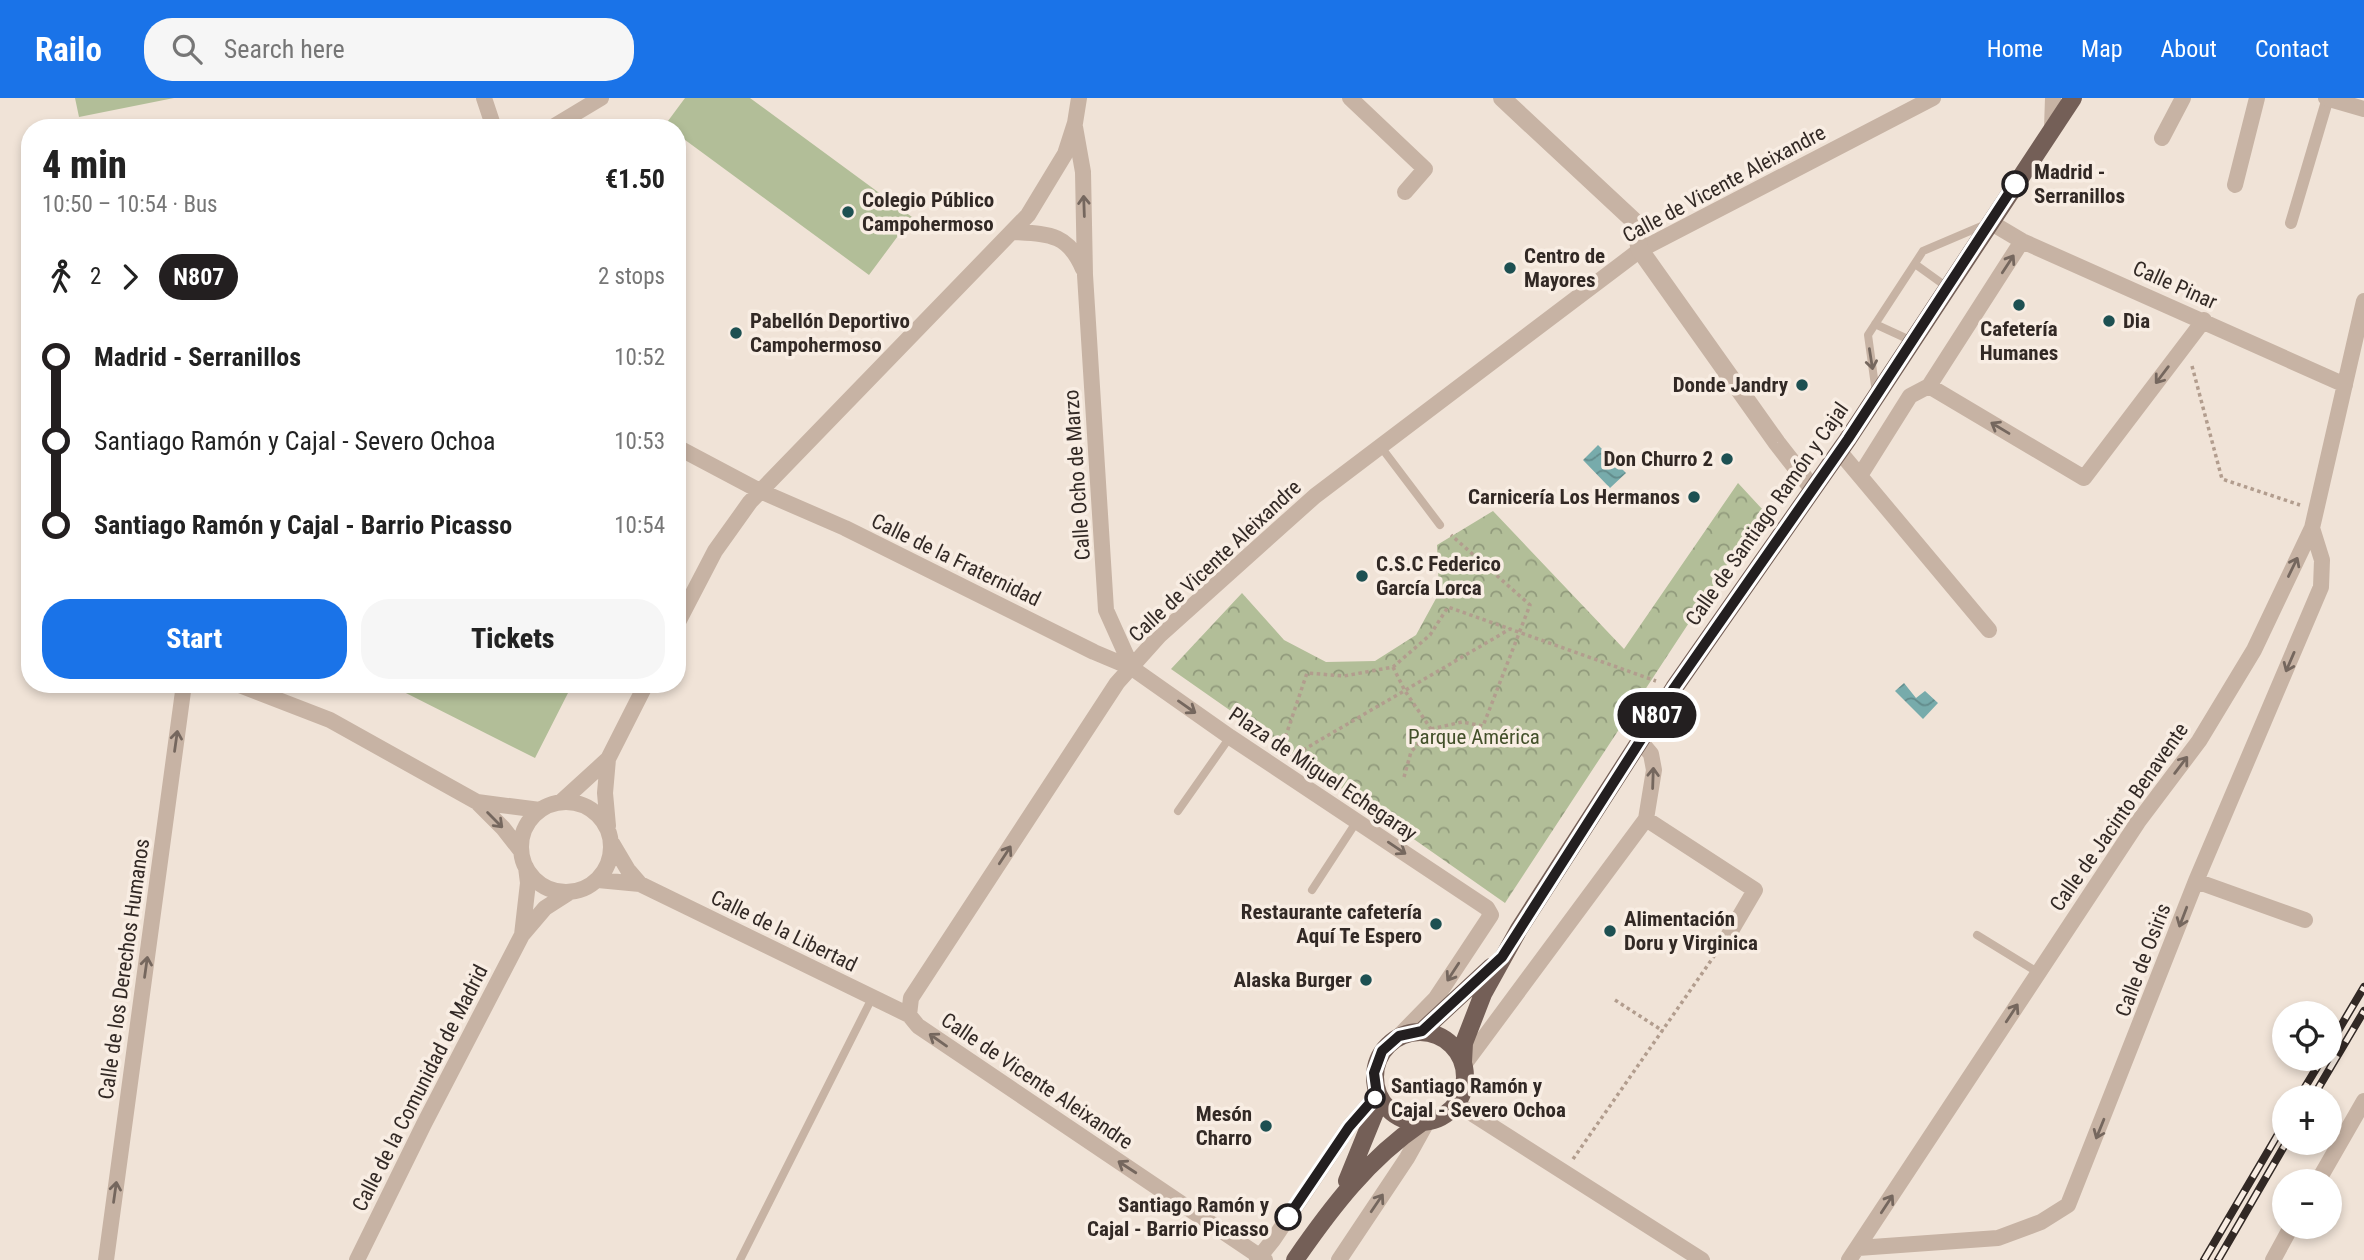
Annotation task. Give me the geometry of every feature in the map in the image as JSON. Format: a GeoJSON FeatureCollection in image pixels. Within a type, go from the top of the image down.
{"type":"FeatureCollection","features":[{"type":"Feature","properties":{"kind":"main road","name":"Calle de Santiago Ramón y Cajal"},"geometry":{"type":"LineString","coordinates":[[1463,1064],[1464,1043],[1483,994],[1502,957],[1674,688],[1877,396],[2073,98]]}},
{"type":"Feature","properties":{"kind":"main road","name":"Calle de Santiago Ramón y Cajal"},"geometry":{"type":"LineString","coordinates":[[1422,1031],[1502,957]]}},
{"type":"Feature","properties":{"kind":"main road"},"geometry":{"type":"LineString","coordinates":[[1338,1199],[1366,1139],[1379,1098],[1374,1073],[1382,1051],[1399,1036],[1422,1031],[1447,1041],[1463,1064],[1463,1091],[1457,1104],[1444,1116],[1424,1122],[1409,1122],[1397,1117],[1379,1098]]}},
{"type":"Feature","properties":{"kind":"main road"},"geometry":{"type":"LineString","coordinates":[[1295,1260],[1338,1199],[1373,1161],[1424,1122]]}},
{"type":"Feature","properties":{"kind":"street"},"geometry":{"type":"LineString","coordinates":[[484,98],[491,119]]}},
{"type":"Feature","properties":{"kind":"street"},"geometry":{"type":"LineString","coordinates":[[566,119],[601,98]]}},
{"type":"Feature","properties":{"kind":"street"},"geometry":{"type":"LineString","coordinates":[[686,607],[715,551],[750,502],[1028,215],[1065,154],[1079,98]]}},
{"type":"Feature","properties":{"kind":"street"},"geometry":{"type":"LineString","coordinates":[[1350,98],[1425,169],[1405,192]]}},
{"type":"Feature","properties":{"kind":"street"},"geometry":{"type":"LineString","coordinates":[[1502,98],[1633,220],[1640,250],[1777,443],[1813,489]]}},
{"type":"Feature","properties":{"kind":"street","name":"Calle de Vicente Aleixandre"},"geometry":{"type":"LineString","coordinates":[[1260,1259],[918,1026],[909,1015],[911,998],[1117,683],[1160,635],[1315,496],[1640,250],[1912,102],[1933,98]]}},
{"type":"Feature","properties":{"kind":"street"},"geometry":{"type":"LineString","coordinates":[[2052,129],[2053,98]]}},
{"type":"Feature","properties":{"kind":"street"},"geometry":{"type":"LineString","coordinates":[[2162,138],[2183,98]]}},
{"type":"Feature","properties":{"kind":"street"},"geometry":{"type":"LineString","coordinates":[[2235,186],[2257,98]]}},
{"type":"Feature","properties":{"kind":"street"},"geometry":{"type":"LineString","coordinates":[[2291,223],[2327,98],[2364,109]]}},
{"type":"Feature","properties":{"kind":"street","name":"Calle Ocho de Marzo"},"geometry":{"type":"LineString","coordinates":[[1074,123],[1083,172],[1085,275],[1107,610],[1132,668]]}},
{"type":"Feature","properties":{"kind":"street","name":"Calle Pinar"},"geometry":{"type":"LineString","coordinates":[[1990,222],[2022,242],[2204,320],[2345,385]]}},
{"type":"Feature","properties":{"kind":"street","name":"Calle Ocho de Marzo"},"geometry":{"type":"LineString","coordinates":[[1013,232],[1050,234],[1075,251],[1085,275]]}},
{"type":"Feature","properties":{"kind":"street"},"geometry":{"type":"LineString","coordinates":[[1861,474],[1910,396],[1929,386],[2022,242]]}},
{"type":"Feature","properties":{"kind":"street","name":"Calle de Jacinto Benavente"},"geometry":{"type":"LineString","coordinates":[[1854,1254],[2138,822],[2206,730],[2254,650],[2312,528],[2364,301]]}},
{"type":"Feature","properties":{"kind":"street"},"geometry":{"type":"LineString","coordinates":[[1929,386],[2084,478],[2204,320]]}},
{"type":"Feature","properties":{"kind":"street"},"geometry":{"type":"LineString","coordinates":[[2349,364],[2364,373]]}},
{"type":"Feature","properties":{"kind":"street"},"geometry":{"type":"LineString","coordinates":[[1839,451],[1861,474],[1989,631]]}},
{"type":"Feature","properties":{"kind":"street","name":"Calle de la Fraternidad"},"geometry":{"type":"LineString","coordinates":[[686,452],[760,491],[845,528],[1094,652],[1132,668]]}},
{"type":"Feature","properties":{"kind":"street","name":"Calle de Osiris"},"geometry":{"type":"LineString","coordinates":[[1854,1254],[1998,1238],[2041,1222],[2068,1205],[2196,881],[2321,587],[2322,560],[2312,528]]}},
{"type":"Feature","properties":{"kind":"street","name":"Plaza de Miguel Echegaray"},"geometry":{"type":"LineString","coordinates":[[1132,668],[1230,737],[1487,908],[1491,915],[1436,998],[1399,1036]]}},
{"type":"Feature","properties":{"kind":"street","name":"Calle de los Derechos Humanos"},"geometry":{"type":"LineString","coordinates":[[106,1260],[183,693]]}},
{"type":"Feature","properties":{"kind":"street"},"geometry":{"type":"LineString","coordinates":[[260,693],[330,720],[477,802],[521,851],[526,867],[537,881],[553,890],[570,892],[585,888],[598,880],[609,862],[612,843],[605,793],[608,759]]}},
{"type":"Feature","properties":{"kind":"street"},"geometry":{"type":"LineString","coordinates":[[521,851],[523,832],[529,820],[540,810],[562,801],[608,759],[641,693]]}},
{"type":"Feature","properties":{"kind":"street"},"geometry":{"type":"LineString","coordinates":[[1463,1064],[1646,819],[1654,770],[1651,754],[1640,741]]}},
{"type":"Feature","properties":{"kind":"street"},"geometry":{"type":"LineString","coordinates":[[562,801],[583,804],[596,812],[608,826]]}},
{"type":"Feature","properties":{"kind":"street"},"geometry":{"type":"LineString","coordinates":[[477,802],[540,810]]}},
{"type":"Feature","properties":{"kind":"street"},"geometry":{"type":"LineString","coordinates":[[1646,819],[1755,890],[1728,936]]}},
{"type":"Feature","properties":{"kind":"street","name":"Calle de la Libertad"},"geometry":{"type":"LineString","coordinates":[[612,843],[640,884]]}},
{"type":"Feature","properties":{"kind":"street","name":"Calle de la Comunidad de Madrid"},"geometry":{"type":"LineString","coordinates":[[522,935],[528,883],[526,867]]}},
{"type":"Feature","properties":{"kind":"street","name":"Calle de la Libertad"},"geometry":{"type":"LineString","coordinates":[[598,880],[640,884],[909,1015]]}},
{"type":"Feature","properties":{"kind":"street"},"geometry":{"type":"LineString","coordinates":[[2196,881],[2305,920]]}},
{"type":"Feature","properties":{"kind":"street","name":"Calle de la Comunidad de Madrid"},"geometry":{"type":"LineString","coordinates":[[357,1260],[522,935],[545,908],[570,892]]}},
{"type":"Feature","properties":{"kind":"street"},"geometry":{"type":"LineString","coordinates":[[1260,1259],[1349,1127],[1379,1098]]}},
{"type":"Feature","properties":{"kind":"street"},"geometry":{"type":"LineString","coordinates":[[2325,1169],[2364,1101]]}},
{"type":"Feature","properties":{"kind":"street"},"geometry":{"type":"LineString","coordinates":[[1457,1104],[1702,1260]]}},
{"type":"Feature","properties":{"kind":"street"},"geometry":{"type":"LineString","coordinates":[[1339,1260],[1407,1158],[1424,1122]]}},
{"type":"Feature","properties":{"kind":"street"},"geometry":{"type":"LineString","coordinates":[[2273,1260],[2284,1239]]}},
{"type":"Feature","properties":{"kind":"lane"},"geometry":{"type":"LineString","coordinates":[[1877,396],[1868,335],[1875,324],[1923,251],[1990,222]]}},
{"type":"Feature","properties":{"kind":"lane"},"geometry":{"type":"LineString","coordinates":[[1915,264],[1947,287]]}},
{"type":"Feature","properties":{"kind":"lane"},"geometry":{"type":"LineString","coordinates":[[1875,324],[1912,341]]}},
{"type":"Feature","properties":{"kind":"lane"},"geometry":{"type":"LineString","coordinates":[[1381,447],[1440,525]]}},
{"type":"Feature","properties":{"kind":"lane"},"geometry":{"type":"LineString","coordinates":[[1178,811],[1230,737]]}},
{"type":"Feature","properties":{"kind":"lane"},"geometry":{"type":"LineString","coordinates":[[1312,890],[1357,821]]}},
{"type":"Feature","properties":{"kind":"lane"},"geometry":{"type":"LineString","coordinates":[[1977,935],[2039,973]]}},
{"type":"Feature","properties":{"kind":"lane"},"geometry":{"type":"LineString","coordinates":[[740,1260],[872,998]]}},
{"type":"Feature","properties":{"kind":"path"},"geometry":{"type":"LineString","coordinates":[[2186,344],[2222,479],[2315,510]]}},
{"type":"Feature","properties":{"kind":"path"},"geometry":{"type":"LineString","coordinates":[[1404,777],[1411,752],[1431,729],[1462,722],[1483,726],[1530,605],[1440,525]]}},
{"type":"Feature","properties":{"kind":"path"},"geometry":{"type":"LineString","coordinates":[[1275,767],[1307,673],[1344,676],[1393,667],[1430,635],[1448,607],[1674,688]]}},
{"type":"Feature","properties":{"kind":"path"},"geometry":{"type":"LineString","coordinates":[[1275,767],[1510,629]]}},
{"type":"Feature","properties":{"kind":"path"},"geometry":{"type":"LineString","coordinates":[[1393,667],[1405,691],[1431,729]]}},
{"type":"Feature","properties":{"kind":"path"},"geometry":{"type":"LineString","coordinates":[[1564,1172],[1728,936]]}},
{"type":"Feature","properties":{"kind":"path"},"geometry":{"type":"LineString","coordinates":[[1615,1000],[1662,1031]]}},
{"type":"Feature","properties":{"kind":"green space"},"geometry":{"type":"Polygon","coordinates":[[[75,98],[174,98],[79,117],[75,98]]]}},
{"type":"Feature","properties":{"kind":"green space"},"geometry":{"type":"Polygon","coordinates":[[[685,98],[750,98],[912,217],[869,275],[686,141],[686,119],[669,119],[685,98]]]}},
{"type":"Feature","properties":{"kind":"green space","name":"Parque América"},"geometry":{"type":"Polygon","coordinates":[[[1738,483],[1763,510],[1505,903],[1171,669],[1242,593],[1284,640],[1326,662],[1375,661],[1416,635],[1439,593],[1437,545],[1493,511],[1624,649],[1738,483]]]}},
{"type":"Feature","properties":{"kind":"green space"},"geometry":{"type":"Polygon","coordinates":[[[406,693],[568,693],[535,758],[406,693]]]}},
{"type":"Feature","properties":{"kind":"water"},"geometry":{"type":"Polygon","coordinates":[[[1598,445],[1626,473],[1610,488],[1583,460],[1598,445]]]}},
{"type":"Feature","properties":{"kind":"water"},"geometry":{"type":"Polygon","coordinates":[[[1904,683],[1916,698],[1925,691],[1938,703],[1923,719],[1895,691],[1904,683]]]}},
{"type":"Feature","properties":{"kind":"railway"},"geometry":{"type":"LineString","coordinates":[[2342,1024],[2364,987]]}},
{"type":"Feature","properties":{"kind":"railway"},"geometry":{"type":"LineString","coordinates":[[2320,1085],[2364,1011]]}},
{"type":"Feature","properties":{"kind":"railway"},"geometry":{"type":"LineString","coordinates":[[2306,1085],[2315,1071]]}},
{"type":"Feature","properties":{"kind":"railway"},"geometry":{"type":"LineString","coordinates":[[2204,1260],[2272,1144]]}},
{"type":"Feature","properties":{"kind":"railway"},"geometry":{"type":"LineString","coordinates":[[2218,1260],[2279,1155]]}},
{"type":"Feature","properties":{"kind":"bus line","name":"N807"},"geometry":{"type":"LineString","coordinates":[[1288,1217],[1349,1127],[1377,1095],[1374,1073],[1382,1051],[1399,1036],[1422,1031],[1502,957],[1674,688],[1848,439],[2015,184]]}},
{"type":"Feature","properties":{"kind":"place","name":"Madrid - Serranillos"},"geometry":{"type":"Point","coordinates":[2015,184]}},
{"type":"Feature","properties":{"kind":"place","name":"Colegio Público Campohermoso"},"geometry":{"type":"Point","coordinates":[848,212]}},
{"type":"Feature","properties":{"kind":"place","name":"Centro de Mayores"},"geometry":{"type":"Point","coordinates":[1510,268]}},
{"type":"Feature","properties":{"kind":"place","name":"Cafetería Humanes"},"geometry":{"type":"Point","coordinates":[2019,305]}},
{"type":"Feature","properties":{"kind":"place","name":"Dia"},"geometry":{"type":"Point","coordinates":[2109,321]}},
{"type":"Feature","properties":{"kind":"place","name":"Pabellón Deportivo Campohermoso"},"geometry":{"type":"Point","coordinates":[736,333]}},
{"type":"Feature","properties":{"kind":"place","name":"Donde Jandry"},"geometry":{"type":"Point","coordinates":[1802,385]}},
{"type":"Feature","properties":{"kind":"place","name":"Don Churro 2"},"geometry":{"type":"Point","coordinates":[1727,459]}},
{"type":"Feature","properties":{"kind":"place","name":"Carnicería Los Hermanos"},"geometry":{"type":"Point","coordinates":[1694,497]}},
{"type":"Feature","properties":{"kind":"place","name":"C.S.C Federico García Lorca"},"geometry":{"type":"Point","coordinates":[1362,576]}},
{"type":"Feature","properties":{"kind":"place","name":"Restaurante cafetería Aquí Te Espero"},"geometry":{"type":"Point","coordinates":[1436,924]}},
{"type":"Feature","properties":{"kind":"place","name":"Alimentación Doru y Virginica"},"geometry":{"type":"Point","coordinates":[1610,931]}},
{"type":"Feature","properties":{"kind":"place","name":"Alaska Burger"},"geometry":{"type":"Point","coordinates":[1366,980]}},
{"type":"Feature","properties":{"kind":"place","name":"Santiago Ramón y Cajal - Severo Ochoa"},"geometry":{"type":"Point","coordinates":[1375,1098]}},
{"type":"Feature","properties":{"kind":"place","name":"Mesón Charro"},"geometry":{"type":"Point","coordinates":[1266,1126]}},
{"type":"Feature","properties":{"kind":"place","name":"Santiago Ramón y Cajal - Barrio Picasso"},"geometry":{"type":"Point","coordinates":[1288,1217]}}]}
